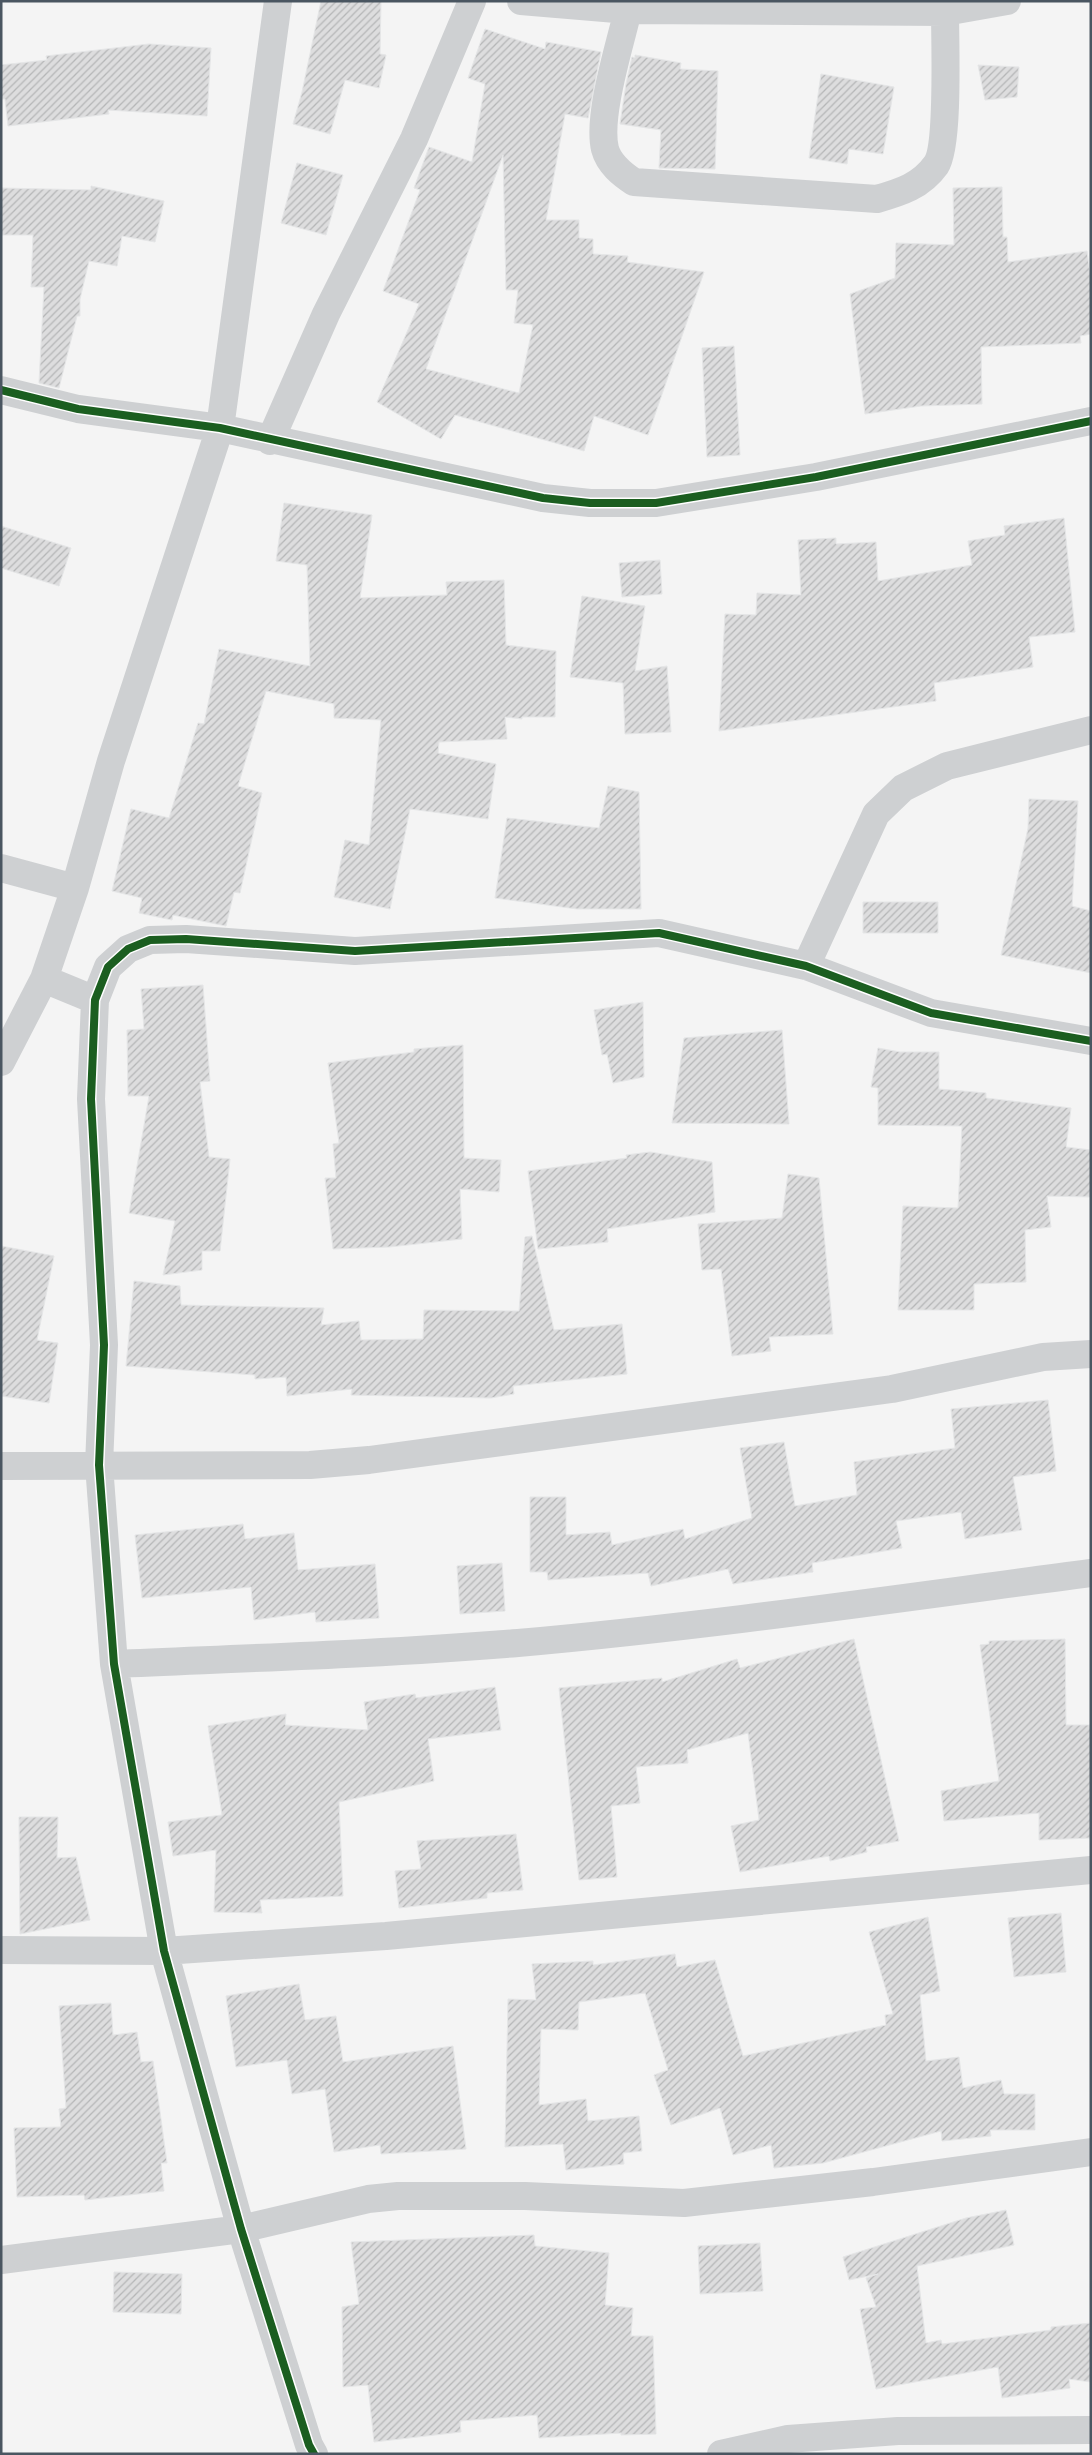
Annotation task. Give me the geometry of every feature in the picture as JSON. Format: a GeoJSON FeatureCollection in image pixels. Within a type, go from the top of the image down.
{"type":"FeatureCollection","features":[{"type":"Feature","properties":{"kind":"street"},"geometry":{"type":"LineString","coordinates":[[1,1062],[44,979],[75,888],[111,761],[220,428],[278,1]]}},
{"type":"Feature","properties":{"kind":"street"},"geometry":{"type":"LineString","coordinates":[[270,441],[326,314],[414,139],[472,1]]}},
{"type":"Feature","properties":{"kind":"street"},"geometry":{"type":"LineString","coordinates":[[521,1],[628,10],[884,6],[945,12],[1007,1]]}},
{"type":"Feature","properties":{"kind":"street"},"geometry":{"type":"LineString","coordinates":[[628,10],[602,121],[605,150],[617,170],[634,182],[877,199],[901,192],[921,182],[937,164],[944,141],[945,12]]}},
{"type":"Feature","properties":{"kind":"street"},"geometry":{"type":"LineString","coordinates":[[1,390],[78,409],[220,428],[270,441],[543,498],[590,503],[656,503],[816,477],[1091,420]]}},
{"type":"Feature","properties":{"kind":"street"},"geometry":{"type":"LineString","coordinates":[[806,966],[876,814],[903,788],[947,766],[1091,730]]}},
{"type":"Feature","properties":{"kind":"street"},"geometry":{"type":"LineString","coordinates":[[1,868],[75,888]]}},
{"type":"Feature","properties":{"kind":"street"},"geometry":{"type":"LineString","coordinates":[[314,2454],[309,2445],[241,2229],[164,1951],[114,1664],[98,1465],[104,1345],[91,1098],[95,1000],[108,967],[128,949],[150,940],[186,939],[355,950],[659,933],[806,966],[932,1013],[1091,1041]]}},
{"type":"Feature","properties":{"kind":"street"},"geometry":{"type":"LineString","coordinates":[[44,979],[95,1000]]}},
{"type":"Feature","properties":{"kind":"street"},"geometry":{"type":"LineString","coordinates":[[1,1466],[310,1465],[369,1460],[892,1389],[1044,1357],[1091,1354]]}},
{"type":"Feature","properties":{"kind":"street"},"geometry":{"type":"LineString","coordinates":[[114,1664],[294,1657],[517,1643],[740,1620],[1091,1572]]}},
{"type":"Feature","properties":{"kind":"street"},"geometry":{"type":"LineString","coordinates":[[1,1950],[164,1951],[386,1936],[1091,1870]]}},
{"type":"Feature","properties":{"kind":"street"},"geometry":{"type":"LineString","coordinates":[[1,2260],[241,2229],[368,2199],[388,2197],[525,2196],[684,2203],[873,2182],[1091,2152]]}},
{"type":"Feature","properties":{"kind":"street"},"geometry":{"type":"LineString","coordinates":[[721,2454],[788,2439],[898,2431],[1091,2430]]}},
{"type":"Feature","properties":{"kind":"building"},"geometry":{"type":"Polygon","coordinates":[[[321,1],[381,1],[380,54],[386,55],[379,88],[345,80],[330,134],[293,124],[302,92],[321,1]]]}},
{"type":"Feature","properties":{"kind":"building"},"geometry":{"type":"Polygon","coordinates":[[[485,29],[545,49],[546,42],[601,52],[588,118],[565,114],[546,220],[579,220],[579,238],[593,239],[593,254],[628,256],[627,262],[704,272],[648,435],[594,416],[584,451],[455,415],[441,439],[377,402],[419,304],[383,291],[420,190],[414,188],[429,147],[472,162],[485,84],[468,78],[485,29]],[[503,155],[426,369],[519,393],[533,325],[514,323],[518,290],[506,290],[503,155]]]}},
{"type":"Feature","properties":{"kind":"building"},"geometry":{"type":"Polygon","coordinates":[[[149,44],[211,48],[207,116],[108,110],[109,114],[8,126],[5,99],[1,99],[1,65],[47,60],[46,56],[149,44]]]}},
{"type":"Feature","properties":{"kind":"building"},"geometry":{"type":"Polygon","coordinates":[[[635,55],[681,63],[680,69],[718,71],[715,169],[659,168],[661,130],[620,124],[626,84],[632,57],[635,58],[635,55]]]}},
{"type":"Feature","properties":{"kind":"building"},"geometry":{"type":"Polygon","coordinates":[[[978,65],[1019,67],[1017,97],[985,100],[978,65]]]}},
{"type":"Feature","properties":{"kind":"building"},"geometry":{"type":"Polygon","coordinates":[[[821,74],[894,87],[883,154],[849,149],[847,164],[809,158],[821,74]]]}},
{"type":"Feature","properties":{"kind":"building"},"geometry":{"type":"Polygon","coordinates":[[[297,163],[343,175],[326,235],[281,223],[297,163]]]}},
{"type":"Feature","properties":{"kind":"building"},"geometry":{"type":"Polygon","coordinates":[[[91,186],[164,201],[155,242],[122,236],[117,266],[89,261],[80,299],[80,316],[77,316],[59,388],[39,383],[44,287],[31,287],[33,235],[1,235],[1,188],[91,190],[91,186]]]}},
{"type":"Feature","properties":{"kind":"building"},"geometry":{"type":"Polygon","coordinates":[[[1002,187],[1003,237],[1007,237],[1008,262],[1087,251],[1091,281],[1091,334],[1080,336],[1081,343],[981,347],[982,404],[921,406],[865,414],[850,294],[895,278],[896,243],[954,245],[953,188],[1002,187]]]}},
{"type":"Feature","properties":{"kind":"building"},"geometry":{"type":"Polygon","coordinates":[[[734,346],[740,455],[707,457],[702,348],[734,346]]]}},
{"type":"Feature","properties":{"kind":"building"},"geometry":{"type":"Polygon","coordinates":[[[284,503],[372,515],[360,598],[447,595],[446,582],[504,580],[506,645],[556,651],[555,717],[522,717],[522,719],[505,717],[507,739],[439,742],[438,753],[496,764],[488,819],[410,809],[390,909],[334,897],[345,840],[369,845],[381,720],[334,718],[334,704],[266,691],[238,786],[262,793],[240,893],[234,892],[226,926],[173,915],[172,920],[139,913],[142,898],[112,891],[131,809],[169,818],[198,723],[204,724],[219,649],[310,666],[307,565],[276,561],[284,503]]]}},
{"type":"Feature","properties":{"kind":"building"},"geometry":{"type":"Polygon","coordinates":[[[1064,518],[1075,632],[1029,637],[1033,667],[934,683],[936,701],[719,731],[725,614],[756,615],[757,593],[801,595],[798,540],[836,538],[836,544],[876,542],[878,581],[972,565],[968,541],[1005,535],[1004,526],[1064,518]]]}},
{"type":"Feature","properties":{"kind":"building"},"geometry":{"type":"Polygon","coordinates":[[[1,526],[71,548],[59,586],[1,568],[1,526]]]}},
{"type":"Feature","properties":{"kind":"building"},"geometry":{"type":"Polygon","coordinates":[[[660,560],[662,594],[622,597],[619,563],[660,560]]]}},
{"type":"Feature","properties":{"kind":"building"},"geometry":{"type":"Polygon","coordinates":[[[582,596],[645,606],[635,671],[667,666],[671,732],[625,734],[623,683],[570,677],[582,596]]]}},
{"type":"Feature","properties":{"kind":"building"},"geometry":{"type":"Polygon","coordinates":[[[608,786],[639,792],[641,909],[577,909],[495,898],[507,818],[599,828],[608,786]]]}},
{"type":"Feature","properties":{"kind":"building"},"geometry":{"type":"Polygon","coordinates":[[[1029,799],[1078,801],[1072,906],[1091,911],[1091,973],[1001,955],[1028,828],[1029,799]]]}},
{"type":"Feature","properties":{"kind":"building"},"geometry":{"type":"Polygon","coordinates":[[[863,902],[938,902],[938,933],[863,933],[863,902]]]}},
{"type":"Feature","properties":{"kind":"building"},"geometry":{"type":"Polygon","coordinates":[[[203,985],[210,1081],[200,1082],[209,1157],[230,1159],[220,1251],[202,1251],[202,1270],[163,1275],[175,1221],[129,1213],[149,1096],[128,1096],[127,1030],[144,1029],[141,989],[203,985]]]}},
{"type":"Feature","properties":{"kind":"building"},"geometry":{"type":"Polygon","coordinates":[[[643,1002],[644,1077],[613,1083],[607,1054],[602,1055],[594,1010],[643,1002]]]}},
{"type":"Feature","properties":{"kind":"building"},"geometry":{"type":"Polygon","coordinates":[[[782,1030],[789,1124],[672,1123],[684,1038],[782,1030]]]}},
{"type":"Feature","properties":{"kind":"building"},"geometry":{"type":"Polygon","coordinates":[[[463,1045],[464,1158],[501,1160],[499,1192],[460,1189],[462,1239],[389,1247],[333,1249],[325,1178],[336,1178],[333,1144],[339,1143],[328,1063],[414,1052],[414,1049],[463,1045]]]}},
{"type":"Feature","properties":{"kind":"building"},"geometry":{"type":"Polygon","coordinates":[[[878,1048],[900,1052],[939,1052],[939,1089],[986,1093],[986,1098],[1071,1108],[1066,1147],[1091,1150],[1091,1197],[1047,1196],[1051,1227],[1025,1230],[1026,1282],[974,1284],[974,1310],[898,1310],[903,1206],[958,1208],[962,1126],[878,1125],[878,1088],[871,1087],[878,1048]]]}},
{"type":"Feature","properties":{"kind":"building"},"geometry":{"type":"Polygon","coordinates":[[[650,1152],[712,1162],[715,1212],[607,1229],[608,1242],[538,1249],[528,1171],[627,1158],[626,1155],[650,1152]]]}},
{"type":"Feature","properties":{"kind":"building"},"geometry":{"type":"Polygon","coordinates":[[[788,1174],[819,1178],[833,1334],[769,1337],[771,1351],[732,1356],[721,1269],[702,1270],[698,1224],[782,1218],[788,1174]]]}},
{"type":"Feature","properties":{"kind":"building"},"geometry":{"type":"Polygon","coordinates":[[[532,1236],[554,1330],[622,1324],[627,1374],[513,1386],[514,1394],[491,1398],[351,1395],[352,1389],[287,1396],[286,1377],[255,1379],[255,1375],[126,1366],[134,1281],[180,1286],[181,1305],[324,1308],[321,1325],[359,1321],[361,1340],[423,1339],[424,1310],[519,1311],[525,1237],[532,1236]]]}},
{"type":"Feature","properties":{"kind":"building"},"geometry":{"type":"Polygon","coordinates":[[[1,1246],[54,1256],[37,1340],[58,1343],[49,1403],[1,1396],[1,1246]]]}},
{"type":"Feature","properties":{"kind":"building"},"geometry":{"type":"Polygon","coordinates":[[[1048,1400],[1056,1471],[1013,1477],[1022,1530],[965,1539],[961,1512],[896,1521],[902,1548],[812,1563],[813,1572],[733,1584],[728,1569],[651,1586],[648,1573],[548,1580],[547,1572],[530,1572],[530,1497],[566,1497],[566,1535],[610,1532],[612,1545],[683,1529],[685,1539],[752,1518],[740,1448],[784,1442],[795,1506],[857,1495],[854,1462],[955,1448],[951,1409],[1048,1400]]]}},
{"type":"Feature","properties":{"kind":"building"},"geometry":{"type":"Polygon","coordinates":[[[243,1524],[245,1539],[294,1533],[298,1570],[375,1564],[379,1618],[316,1622],[315,1612],[254,1620],[251,1587],[142,1598],[135,1535],[243,1524]]]}},
{"type":"Feature","properties":{"kind":"building"},"geometry":{"type":"Polygon","coordinates":[[[502,1563],[505,1611],[460,1614],[457,1566],[502,1563]]]}},
{"type":"Feature","properties":{"kind":"building"},"geometry":{"type":"Polygon","coordinates":[[[854,1639],[899,1841],[866,1847],[867,1852],[830,1861],[829,1856],[740,1872],[731,1826],[759,1820],[748,1733],[687,1750],[688,1763],[636,1767],[640,1803],[611,1806],[617,1877],[579,1880],[559,1688],[662,1678],[662,1682],[737,1659],[740,1668],[854,1639]]]}},
{"type":"Feature","properties":{"kind":"building"},"geometry":{"type":"Polygon","coordinates":[[[1065,1639],[1066,1725],[1091,1725],[1091,1838],[1039,1840],[1039,1813],[944,1821],[941,1791],[999,1781],[980,1645],[989,1644],[989,1641],[1065,1639]]]}},
{"type":"Feature","properties":{"kind":"building"},"geometry":{"type":"Polygon","coordinates":[[[495,1687],[501,1730],[428,1739],[434,1781],[339,1802],[343,1896],[260,1900],[262,1913],[214,1912],[216,1850],[173,1856],[168,1822],[222,1815],[208,1726],[286,1714],[285,1725],[368,1730],[364,1702],[415,1694],[416,1698],[495,1687]]]}},
{"type":"Feature","properties":{"kind":"building"},"geometry":{"type":"Polygon","coordinates":[[[19,1817],[58,1817],[57,1858],[76,1857],[90,1920],[20,1934],[19,1817]]]}},
{"type":"Feature","properties":{"kind":"building"},"geometry":{"type":"Polygon","coordinates":[[[516,1834],[523,1890],[487,1893],[487,1898],[399,1908],[395,1871],[421,1869],[417,1841],[516,1834]]]}},
{"type":"Feature","properties":{"kind":"building"},"geometry":{"type":"Polygon","coordinates":[[[1061,1913],[1066,1972],[1014,1977],[1008,1918],[1061,1913]]]}},
{"type":"Feature","properties":{"kind":"building"},"geometry":{"type":"Polygon","coordinates":[[[928,1917],[940,1991],[920,1995],[926,2061],[959,2057],[963,2088],[1001,2080],[1004,2094],[1035,2094],[1035,2130],[990,2130],[991,2136],[942,2141],[941,2131],[823,2163],[774,2168],[771,2145],[733,2155],[720,2108],[671,2125],[654,2075],[668,2070],[645,1993],[579,2002],[578,2030],[541,2029],[539,2105],[586,2099],[588,2121],[639,2116],[642,2151],[623,2153],[624,2164],[566,2170],[563,2144],[505,2147],[508,1999],[536,2000],[532,1964],[593,1961],[593,1965],[675,1954],[677,1967],[715,1960],[743,2056],[886,2025],[885,2015],[893,2014],[869,1932],[928,1917]]]}},
{"type":"Feature","properties":{"kind":"building"},"geometry":{"type":"Polygon","coordinates":[[[299,1984],[305,2020],[336,2016],[343,2062],[453,2046],[466,2149],[381,2154],[380,2145],[334,2152],[325,2089],[292,2094],[287,2060],[236,2067],[226,1996],[299,1984]]]}},
{"type":"Feature","properties":{"kind":"building"},"geometry":{"type":"Polygon","coordinates":[[[111,2003],[113,2035],[137,2032],[141,2062],[153,2061],[167,2163],[161,2163],[164,2191],[85,2200],[84,2195],[17,2197],[14,2128],[61,2127],[59,2109],[66,2108],[59,2006],[111,2003]]]}},
{"type":"Feature","properties":{"kind":"building"},"geometry":{"type":"Polygon","coordinates":[[[1006,2210],[1014,2245],[917,2266],[926,2343],[941,2340],[942,2344],[1051,2330],[1051,2327],[1091,2323],[1091,2382],[1069,2379],[1070,2388],[1002,2398],[998,2367],[876,2389],[860,2309],[876,2307],[866,2278],[878,2274],[849,2280],[843,2257],[966,2218],[1006,2210]]]}},
{"type":"Feature","properties":{"kind":"building"},"geometry":{"type":"Polygon","coordinates":[[[534,2235],[535,2246],[609,2253],[605,2305],[633,2308],[631,2336],[653,2336],[656,2434],[621,2435],[621,2433],[539,2438],[537,2415],[460,2421],[461,2432],[374,2442],[368,2385],[343,2387],[342,2307],[359,2304],[351,2242],[534,2235]]]}},
{"type":"Feature","properties":{"kind":"building"},"geometry":{"type":"Polygon","coordinates":[[[760,2243],[763,2291],[700,2294],[698,2246],[760,2243]]]}},
{"type":"Feature","properties":{"kind":"building"},"geometry":{"type":"Polygon","coordinates":[[[114,2272],[182,2274],[181,2314],[113,2312],[114,2272]]]}},
{"type":"Feature","properties":{"kind":"cycle path"},"geometry":{"type":"LineString","coordinates":[[1,390],[78,409],[220,428],[543,498],[590,503],[656,503],[816,477],[1091,421]]}},
{"type":"Feature","properties":{"kind":"cycle path"},"geometry":{"type":"LineString","coordinates":[[314,2454],[309,2445],[241,2229],[164,1951],[114,1664],[99,1465],[104,1345],[91,1099],[95,1000],[108,967],[128,949],[150,940],[186,939],[355,951],[659,933],[806,966],[931,1013],[1091,1041]]}}]}
